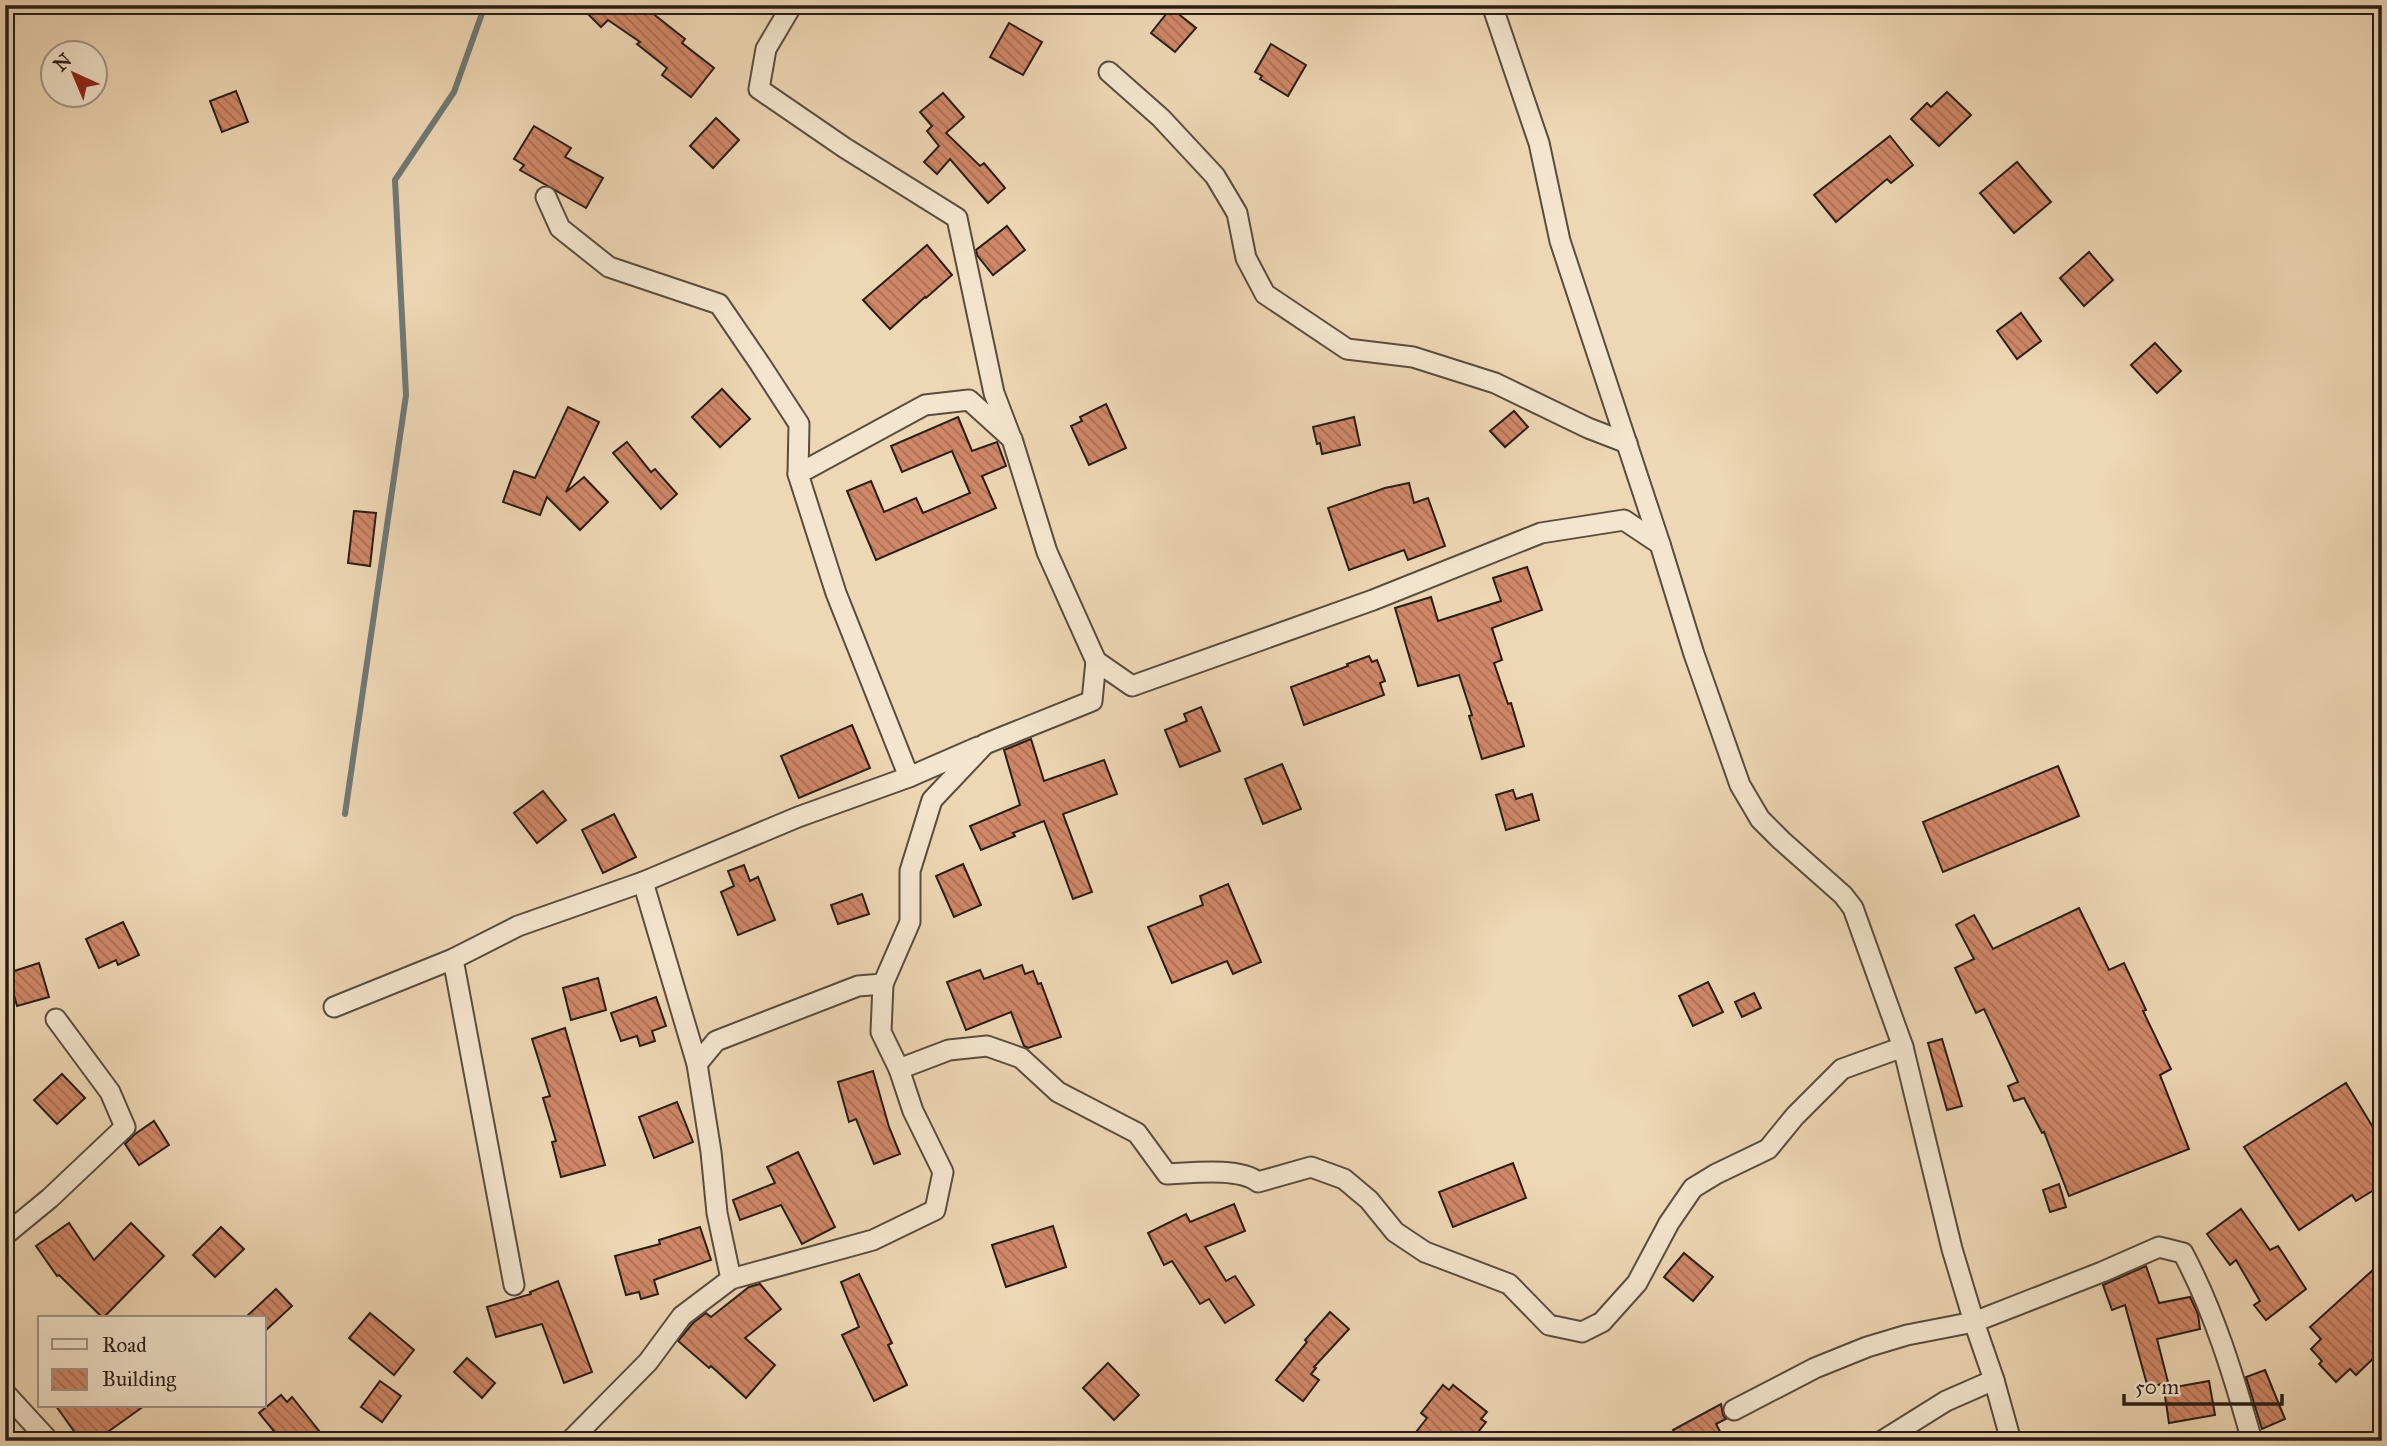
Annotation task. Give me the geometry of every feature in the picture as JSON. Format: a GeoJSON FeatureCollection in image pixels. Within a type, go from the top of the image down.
{"type":"FeatureCollection","features":[{"type":"Feature","properties":{"kind":"street"},"geometry":{"type":"LineString","coordinates":[[334,1007],[453,960],[519,926],[643,882],[798,817],[909,777],[1092,701],[1096,661],[1048,552],[995,393],[957,218],[845,148],[759,89],[766,49],[792,5]]}},
{"type":"Feature","properties":{"kind":"street"},"geometry":{"type":"LineString","coordinates":[[1492,5],[1539,143],[1560,242],[1694,654],[1740,785],[1760,819],[1843,895],[1853,908],[1903,1047],[1952,1249],[2011,1441]]}},
{"type":"Feature","properties":{"kind":"street"},"geometry":{"type":"LineString","coordinates":[[1109,72],[1161,118],[1215,176],[1237,214],[1246,258],[1265,294],[1347,349],[1413,358],[1495,383],[1588,428],[1627,443]]}},
{"type":"Feature","properties":{"kind":"street"},"geometry":{"type":"LineString","coordinates":[[547,197],[560,228],[609,267],[719,304],[799,424],[798,474],[836,593],[909,777]]}},
{"type":"Feature","properties":{"kind":"street"},"geometry":{"type":"LineString","coordinates":[[798,474],[925,405],[969,400],[1012,439]]}},
{"type":"Feature","properties":{"kind":"street"},"geometry":{"type":"LineString","coordinates":[[1096,661],[1132,686],[1373,600],[1541,533],[1624,520],[1660,544]]}},
{"type":"Feature","properties":{"kind":"street"},"geometry":{"type":"LineString","coordinates":[[570,1441],[648,1362],[682,1316],[731,1279],[873,1240],[935,1210],[943,1172],[914,1111],[900,1069],[881,1032],[883,984],[911,922],[910,871],[932,800],[985,744]]}},
{"type":"Feature","properties":{"kind":"street"},"geometry":{"type":"LineString","coordinates":[[643,882],[697,1064],[711,1152],[717,1213],[731,1279]]}},
{"type":"Feature","properties":{"kind":"street"},"geometry":{"type":"LineString","coordinates":[[453,960],[514,1285]]}},
{"type":"Feature","properties":{"kind":"street"},"geometry":{"type":"LineString","coordinates":[[697,1064],[716,1041],[858,986],[883,984]]}},
{"type":"Feature","properties":{"kind":"street"},"geometry":{"type":"LineString","coordinates":[[5,1236],[50,1198],[125,1127],[110,1092],[56,1019]]}},
{"type":"Feature","properties":{"kind":"street"},"geometry":{"type":"LineString","coordinates":[[900,1069],[948,1050],[987,1046],[1021,1058],[1058,1092],[1136,1133],[1167,1174],[1210,1172],[1251,1177],[1258,1182],[1311,1167],[1344,1179],[1369,1199],[1395,1232],[1415,1246],[1508,1283],[1549,1325],[1581,1332],[1602,1322],[1637,1283],[1669,1223],[1693,1188],[1768,1149],[1795,1116],[1842,1069],[1903,1047]]}},
{"type":"Feature","properties":{"kind":"street"},"geometry":{"type":"LineString","coordinates":[[1734,1410],[1815,1368],[1867,1347],[1907,1335],[1974,1322],[2160,1247],[2183,1252],[2200,1284],[2236,1386],[2252,1441]]}},
{"type":"Feature","properties":{"kind":"street"},"geometry":{"type":"LineString","coordinates":[[1882,1441],[1945,1401],[1994,1380]]}},
{"type":"Feature","properties":{"kind":"street"},"geometry":{"type":"LineString","coordinates":[[5,1393],[48,1441]]}},
{"type":"Feature","properties":{"kind":"building"},"geometry":{"type":"Polygon","coordinates":[[[579,5],[656,5],[651,12],[685,39],[682,43],[714,68],[691,97],[662,75],[667,68],[637,44],[640,42],[608,20],[601,27],[579,5]]]}},
{"type":"Feature","properties":{"kind":"building"},"geometry":{"type":"Polygon","coordinates":[[[1171,8],[1196,28],[1175,52],[1151,33],[1171,8]]]}},
{"type":"Feature","properties":{"kind":"building"},"geometry":{"type":"Polygon","coordinates":[[[1009,23],[1042,42],[1023,75],[990,57],[1009,23]]]}},
{"type":"Feature","properties":{"kind":"building"},"geometry":{"type":"Polygon","coordinates":[[[1271,44],[1306,65],[1288,96],[1260,79],[1262,76],[1255,72],[1271,44]]]}},
{"type":"Feature","properties":{"kind":"building"},"geometry":{"type":"Polygon","coordinates":[[[236,91],[248,122],[222,132],[210,101],[236,91]]]}},
{"type":"Feature","properties":{"kind":"building"},"geometry":{"type":"Polygon","coordinates":[[[1947,92],[1971,115],[1939,146],[1911,119],[1927,103],[1931,107],[1947,92]]]}},
{"type":"Feature","properties":{"kind":"building"},"geometry":{"type":"Polygon","coordinates":[[[943,93],[964,117],[946,133],[980,166],[984,163],[1005,188],[988,203],[950,159],[937,174],[924,162],[939,146],[927,131],[932,126],[920,112],[943,93]]]}},
{"type":"Feature","properties":{"kind":"building"},"geometry":{"type":"Polygon","coordinates":[[[716,118],[739,140],[713,168],[690,146],[716,118]]]}},
{"type":"Feature","properties":{"kind":"building"},"geometry":{"type":"Polygon","coordinates":[[[534,126],[571,148],[565,157],[603,178],[586,208],[520,170],[524,165],[514,159],[534,126]]]}},
{"type":"Feature","properties":{"kind":"building"},"geometry":{"type":"Polygon","coordinates":[[[1890,136],[1913,165],[1891,183],[1887,179],[1836,222],[1814,195],[1890,136]]]}},
{"type":"Feature","properties":{"kind":"building"},"geometry":{"type":"Polygon","coordinates":[[[2017,162],[2051,202],[2014,233],[1980,193],[2017,162]]]}},
{"type":"Feature","properties":{"kind":"building"},"geometry":{"type":"Polygon","coordinates":[[[1007,226],[1025,250],[993,275],[976,250],[1007,226]]]}},
{"type":"Feature","properties":{"kind":"building"},"geometry":{"type":"Polygon","coordinates":[[[927,245],[952,275],[890,329],[863,300],[927,245]]]}},
{"type":"Feature","properties":{"kind":"building"},"geometry":{"type":"Polygon","coordinates":[[[2089,252],[2113,280],[2084,306],[2060,278],[2089,252]]]}},
{"type":"Feature","properties":{"kind":"building"},"geometry":{"type":"Polygon","coordinates":[[[2021,313],[2041,341],[2017,359],[1997,331],[2021,313]]]}},
{"type":"Feature","properties":{"kind":"building"},"geometry":{"type":"Polygon","coordinates":[[[2155,343],[2181,371],[2157,393],[2131,365],[2155,343]]]}},
{"type":"Feature","properties":{"kind":"building"},"geometry":{"type":"Polygon","coordinates":[[[722,389],[750,419],[720,447],[692,417],[722,389]]]}},
{"type":"Feature","properties":{"kind":"building"},"geometry":{"type":"Polygon","coordinates":[[[1106,404],[1126,448],[1089,465],[1071,426],[1082,421],[1080,417],[1106,404]]]}},
{"type":"Feature","properties":{"kind":"building"},"geometry":{"type":"Polygon","coordinates":[[[568,407],[599,422],[566,492],[584,477],[608,502],[580,530],[547,497],[540,515],[503,502],[514,471],[535,478],[568,407]]]}},
{"type":"Feature","properties":{"kind":"building"},"geometry":{"type":"Polygon","coordinates":[[[1514,411],[1528,427],[1505,447],[1490,431],[1514,411]]]}},
{"type":"Feature","properties":{"kind":"building"},"geometry":{"type":"Polygon","coordinates":[[[958,417],[972,451],[997,442],[1006,466],[982,476],[996,508],[876,560],[847,491],[871,481],[884,512],[916,498],[923,513],[970,493],[952,451],[902,472],[891,446],[958,417]]]}},
{"type":"Feature","properties":{"kind":"building"},"geometry":{"type":"Polygon","coordinates":[[[1354,417],[1360,445],[1322,454],[1313,427],[1354,417]]]}},
{"type":"Feature","properties":{"kind":"building"},"geometry":{"type":"Polygon","coordinates":[[[627,442],[651,472],[655,469],[677,494],[661,509],[613,453],[627,442]]]}},
{"type":"Feature","properties":{"kind":"building"},"geometry":{"type":"Polygon","coordinates":[[[1409,483],[1414,503],[1428,498],[1445,546],[1408,560],[1404,550],[1349,570],[1328,508],[1385,488],[1409,483]]]}},
{"type":"Feature","properties":{"kind":"building"},"geometry":{"type":"Polygon","coordinates":[[[354,511],[376,513],[370,566],[348,563],[354,511]]]}},
{"type":"Feature","properties":{"kind":"building"},"geometry":{"type":"Polygon","coordinates":[[[1527,567],[1542,610],[1492,628],[1502,660],[1494,663],[1508,704],[1511,703],[1524,746],[1482,759],[1459,675],[1418,686],[1395,608],[1431,597],[1438,621],[1501,601],[1493,578],[1527,567]]]}},
{"type":"Feature","properties":{"kind":"building"},"geometry":{"type":"Polygon","coordinates":[[[1369,656],[1372,662],[1377,660],[1385,681],[1380,683],[1384,695],[1304,725],[1291,687],[1369,656]]]}},
{"type":"Feature","properties":{"kind":"building"},"geometry":{"type":"Polygon","coordinates":[[[1201,707],[1220,751],[1180,767],[1165,730],[1187,721],[1184,714],[1201,707]]]}},
{"type":"Feature","properties":{"kind":"building"},"geometry":{"type":"Polygon","coordinates":[[[852,725],[870,768],[799,798],[781,756],[852,725]]]}},
{"type":"Feature","properties":{"kind":"building"},"geometry":{"type":"Polygon","coordinates":[[[1031,739],[1044,781],[1104,760],[1117,794],[1063,814],[1092,892],[1073,899],[1044,821],[981,850],[970,826],[1020,805],[1004,750],[1031,739]]]}},
{"type":"Feature","properties":{"kind":"building"},"geometry":{"type":"Polygon","coordinates":[[[1282,764],[1301,809],[1263,824],[1245,779],[1282,764]]]}},
{"type":"Feature","properties":{"kind":"building"},"geometry":{"type":"Polygon","coordinates":[[[2058,766],[2079,816],[1943,872],[1923,822],[2058,766]]]}},
{"type":"Feature","properties":{"kind":"building"},"geometry":{"type":"Polygon","coordinates":[[[1513,790],[1516,799],[1532,794],[1539,820],[1506,830],[1496,795],[1513,790]]]}},
{"type":"Feature","properties":{"kind":"building"},"geometry":{"type":"Polygon","coordinates":[[[543,791],[566,820],[537,843],[514,813],[543,791]]]}},
{"type":"Feature","properties":{"kind":"building"},"geometry":{"type":"Polygon","coordinates":[[[614,814],[636,857],[603,873],[582,830],[614,814]]]}},
{"type":"Feature","properties":{"kind":"building"},"geometry":{"type":"Polygon","coordinates":[[[963,864],[981,905],[954,917],[936,876],[963,864]]]}},
{"type":"Feature","properties":{"kind":"building"},"geometry":{"type":"Polygon","coordinates":[[[744,865],[750,881],[758,877],[775,920],[738,935],[721,892],[734,886],[728,871],[744,865]]]}},
{"type":"Feature","properties":{"kind":"building"},"geometry":{"type":"Polygon","coordinates":[[[1228,884],[1261,962],[1233,974],[1227,961],[1172,983],[1148,927],[1203,905],[1200,896],[1228,884]]]}},
{"type":"Feature","properties":{"kind":"building"},"geometry":{"type":"Polygon","coordinates":[[[862,894],[869,914],[838,924],[831,905],[862,894]]]}},
{"type":"Feature","properties":{"kind":"building"},"geometry":{"type":"Polygon","coordinates":[[[2079,908],[2109,970],[2124,963],[2146,1010],[2143,1011],[2171,1069],[2160,1075],[2189,1149],[2069,1196],[2044,1132],[2042,1133],[2024,1098],[2014,1101],[2008,1086],[2018,1082],[1984,1009],[1976,1013],[1955,968],[1974,959],[1956,925],[1974,915],[1993,949],[2079,908]]]}},
{"type":"Feature","properties":{"kind":"building"},"geometry":{"type":"Polygon","coordinates":[[[123,922],[139,955],[118,965],[116,960],[99,968],[86,939],[123,922]]]}},
{"type":"Feature","properties":{"kind":"building"},"geometry":{"type":"Polygon","coordinates":[[[39,963],[49,997],[17,1006],[8,973],[39,963]]]}},
{"type":"Feature","properties":{"kind":"building"},"geometry":{"type":"Polygon","coordinates":[[[1022,965],[1025,974],[1033,971],[1038,984],[1041,983],[1061,1037],[1028,1048],[1024,1046],[1011,1012],[966,1030],[947,982],[980,970],[984,979],[1022,965]]]}},
{"type":"Feature","properties":{"kind":"building"},"geometry":{"type":"Polygon","coordinates":[[[598,978],[606,1010],[571,1020],[563,988],[598,978]]]}},
{"type":"Feature","properties":{"kind":"building"},"geometry":{"type":"Polygon","coordinates":[[[1708,982],[1723,1012],[1693,1026],[1679,996],[1708,982]]]}},
{"type":"Feature","properties":{"kind":"building"},"geometry":{"type":"Polygon","coordinates":[[[1754,993],[1761,1008],[1742,1017],[1735,1002],[1754,993]]]}},
{"type":"Feature","properties":{"kind":"building"},"geometry":{"type":"Polygon","coordinates":[[[656,997],[666,1026],[652,1031],[655,1041],[640,1046],[637,1036],[621,1041],[611,1013],[656,997]]]}},
{"type":"Feature","properties":{"kind":"building"},"geometry":{"type":"Polygon","coordinates":[[[565,1028],[605,1165],[561,1177],[552,1142],[556,1141],[543,1098],[550,1096],[532,1039],[565,1028]]]}},
{"type":"Feature","properties":{"kind":"building"},"geometry":{"type":"Polygon","coordinates":[[[1942,1039],[1962,1106],[1947,1110],[1928,1043],[1942,1039]]]}},
{"type":"Feature","properties":{"kind":"building"},"geometry":{"type":"Polygon","coordinates":[[[873,1071],[889,1127],[900,1154],[874,1164],[856,1119],[849,1122],[838,1082],[873,1071]]]}},
{"type":"Feature","properties":{"kind":"building"},"geometry":{"type":"Polygon","coordinates":[[[62,1074],[85,1098],[57,1124],[34,1100],[62,1074]]]}},
{"type":"Feature","properties":{"kind":"building"},"geometry":{"type":"Polygon","coordinates":[[[2346,1083],[2382,1142],[2382,1185],[2356,1201],[2352,1195],[2299,1230],[2244,1147],[2346,1083]]]}},
{"type":"Feature","properties":{"kind":"building"},"geometry":{"type":"Polygon","coordinates":[[[677,1102],[693,1142],[654,1158],[639,1117],[677,1102]]]}},
{"type":"Feature","properties":{"kind":"building"},"geometry":{"type":"Polygon","coordinates":[[[154,1121],[169,1145],[139,1165],[125,1144],[154,1121]]]}},
{"type":"Feature","properties":{"kind":"building"},"geometry":{"type":"Polygon","coordinates":[[[798,1152],[835,1227],[802,1244],[781,1205],[740,1220],[733,1200],[775,1183],[767,1167],[798,1152]]]}},
{"type":"Feature","properties":{"kind":"building"},"geometry":{"type":"Polygon","coordinates":[[[1513,1163],[1526,1198],[1453,1227],[1439,1192],[1513,1163]]]}},
{"type":"Feature","properties":{"kind":"building"},"geometry":{"type":"Polygon","coordinates":[[[2059,1184],[2066,1207],[2050,1212],[2043,1190],[2059,1184]]]}},
{"type":"Feature","properties":{"kind":"building"},"geometry":{"type":"Polygon","coordinates":[[[1234,1204],[1245,1231],[1205,1247],[1226,1281],[1235,1276],[1254,1305],[1225,1323],[1209,1299],[1200,1304],[1172,1261],[1164,1265],[1148,1233],[1186,1214],[1190,1222],[1234,1204]]]}},
{"type":"Feature","properties":{"kind":"building"},"geometry":{"type":"Polygon","coordinates":[[[2241,1209],[2270,1250],[2278,1246],[2306,1289],[2266,1320],[2254,1305],[2260,1301],[2236,1260],[2230,1265],[2207,1234],[2241,1209]]]}},
{"type":"Feature","properties":{"kind":"building"},"geometry":{"type":"Polygon","coordinates":[[[69,1223],[94,1260],[131,1223],[164,1256],[105,1316],[101,1316],[57,1276],[36,1246],[69,1223]]]}},
{"type":"Feature","properties":{"kind":"building"},"geometry":{"type":"Polygon","coordinates":[[[1053,1226],[1066,1267],[1006,1287],[992,1245],[1053,1226]]]}},
{"type":"Feature","properties":{"kind":"building"},"geometry":{"type":"Polygon","coordinates":[[[221,1227],[244,1249],[215,1277],[193,1255],[221,1227]]]}},
{"type":"Feature","properties":{"kind":"building"},"geometry":{"type":"Polygon","coordinates":[[[700,1227],[711,1260],[654,1280],[658,1294],[641,1299],[639,1292],[626,1295],[615,1256],[660,1244],[659,1240],[700,1227]]]}},
{"type":"Feature","properties":{"kind":"building"},"geometry":{"type":"Polygon","coordinates":[[[1684,1253],[1713,1277],[1693,1301],[1664,1277],[1684,1253]]]}},
{"type":"Feature","properties":{"kind":"building"},"geometry":{"type":"Polygon","coordinates":[[[2146,1266],[2159,1303],[2190,1297],[2198,1314],[2200,1329],[2157,1339],[2168,1382],[2148,1388],[2125,1305],[2112,1310],[2103,1285],[2146,1266]]]}},
{"type":"Feature","properties":{"kind":"building"},"geometry":{"type":"Polygon","coordinates":[[[2374,1269],[2382,1278],[2382,1350],[2356,1375],[2350,1369],[2336,1382],[2319,1364],[2322,1361],[2311,1349],[2321,1339],[2310,1327],[2374,1269]]]}},
{"type":"Feature","properties":{"kind":"building"},"geometry":{"type":"Polygon","coordinates":[[[859,1274],[892,1343],[888,1345],[907,1385],[874,1401],[842,1335],[859,1327],[841,1282],[859,1274]]]}},
{"type":"Feature","properties":{"kind":"building"},"geometry":{"type":"Polygon","coordinates":[[[558,1281],[592,1372],[564,1383],[542,1324],[496,1337],[487,1307],[531,1294],[530,1292],[558,1281]]]}},
{"type":"Feature","properties":{"kind":"building"},"geometry":{"type":"Polygon","coordinates":[[[760,1284],[781,1309],[745,1338],[775,1365],[746,1398],[678,1341],[693,1323],[706,1313],[711,1317],[749,1287],[760,1284]]]}},
{"type":"Feature","properties":{"kind":"building"},"geometry":{"type":"Polygon","coordinates":[[[276,1289],[292,1306],[266,1330],[266,1316],[247,1316],[276,1289]]]}},
{"type":"Feature","properties":{"kind":"building"},"geometry":{"type":"Polygon","coordinates":[[[1330,1312],[1349,1329],[1314,1367],[1316,1368],[1311,1374],[1319,1380],[1303,1401],[1276,1380],[1307,1342],[1305,1340],[1330,1312]]]}},
{"type":"Feature","properties":{"kind":"building"},"geometry":{"type":"Polygon","coordinates":[[[370,1313],[414,1350],[394,1375],[349,1338],[370,1313]]]}},
{"type":"Feature","properties":{"kind":"building"},"geometry":{"type":"Polygon","coordinates":[[[467,1358],[495,1383],[482,1398],[454,1372],[467,1358]]]}},
{"type":"Feature","properties":{"kind":"building"},"geometry":{"type":"Polygon","coordinates":[[[1108,1363],[1139,1395],[1114,1420],[1083,1388],[1108,1363]]]}},
{"type":"Feature","properties":{"kind":"building"},"geometry":{"type":"Polygon","coordinates":[[[2265,1370],[2285,1419],[2262,1429],[2246,1377],[2265,1370]]]}},
{"type":"Feature","properties":{"kind":"building"},"geometry":{"type":"Polygon","coordinates":[[[380,1381],[401,1396],[382,1422],[361,1407],[380,1381]]]}},
{"type":"Feature","properties":{"kind":"building"},"geometry":{"type":"Polygon","coordinates":[[[2209,1381],[2215,1415],[2169,1423],[2164,1389],[2209,1381]]]}},
{"type":"Feature","properties":{"kind":"building"},"geometry":{"type":"Polygon","coordinates":[[[1443,1385],[1449,1390],[1453,1385],[1487,1412],[1481,1419],[1486,1422],[1471,1441],[1409,1441],[1427,1418],[1421,1413],[1443,1385]]]}},
{"type":"Feature","properties":{"kind":"building"},"geometry":{"type":"Polygon","coordinates":[[[281,1395],[287,1402],[292,1397],[327,1441],[282,1441],[259,1413],[281,1395]]]}},
{"type":"Feature","properties":{"kind":"building"},"geometry":{"type":"Polygon","coordinates":[[[1721,1404],[1726,1419],[1716,1424],[1725,1441],[1690,1441],[1689,1438],[1679,1441],[1673,1430],[1721,1404]]]}},
{"type":"Feature","properties":{"kind":"building"},"geometry":{"type":"Polygon","coordinates":[[[57,1408],[141,1408],[95,1441],[81,1441],[57,1408]]]}},
{"type":"Feature","properties":{"kind":"waterway"},"geometry":{"type":"LineString","coordinates":[[345,814],[406,395],[395,180],[454,92],[485,5]]}}]}
